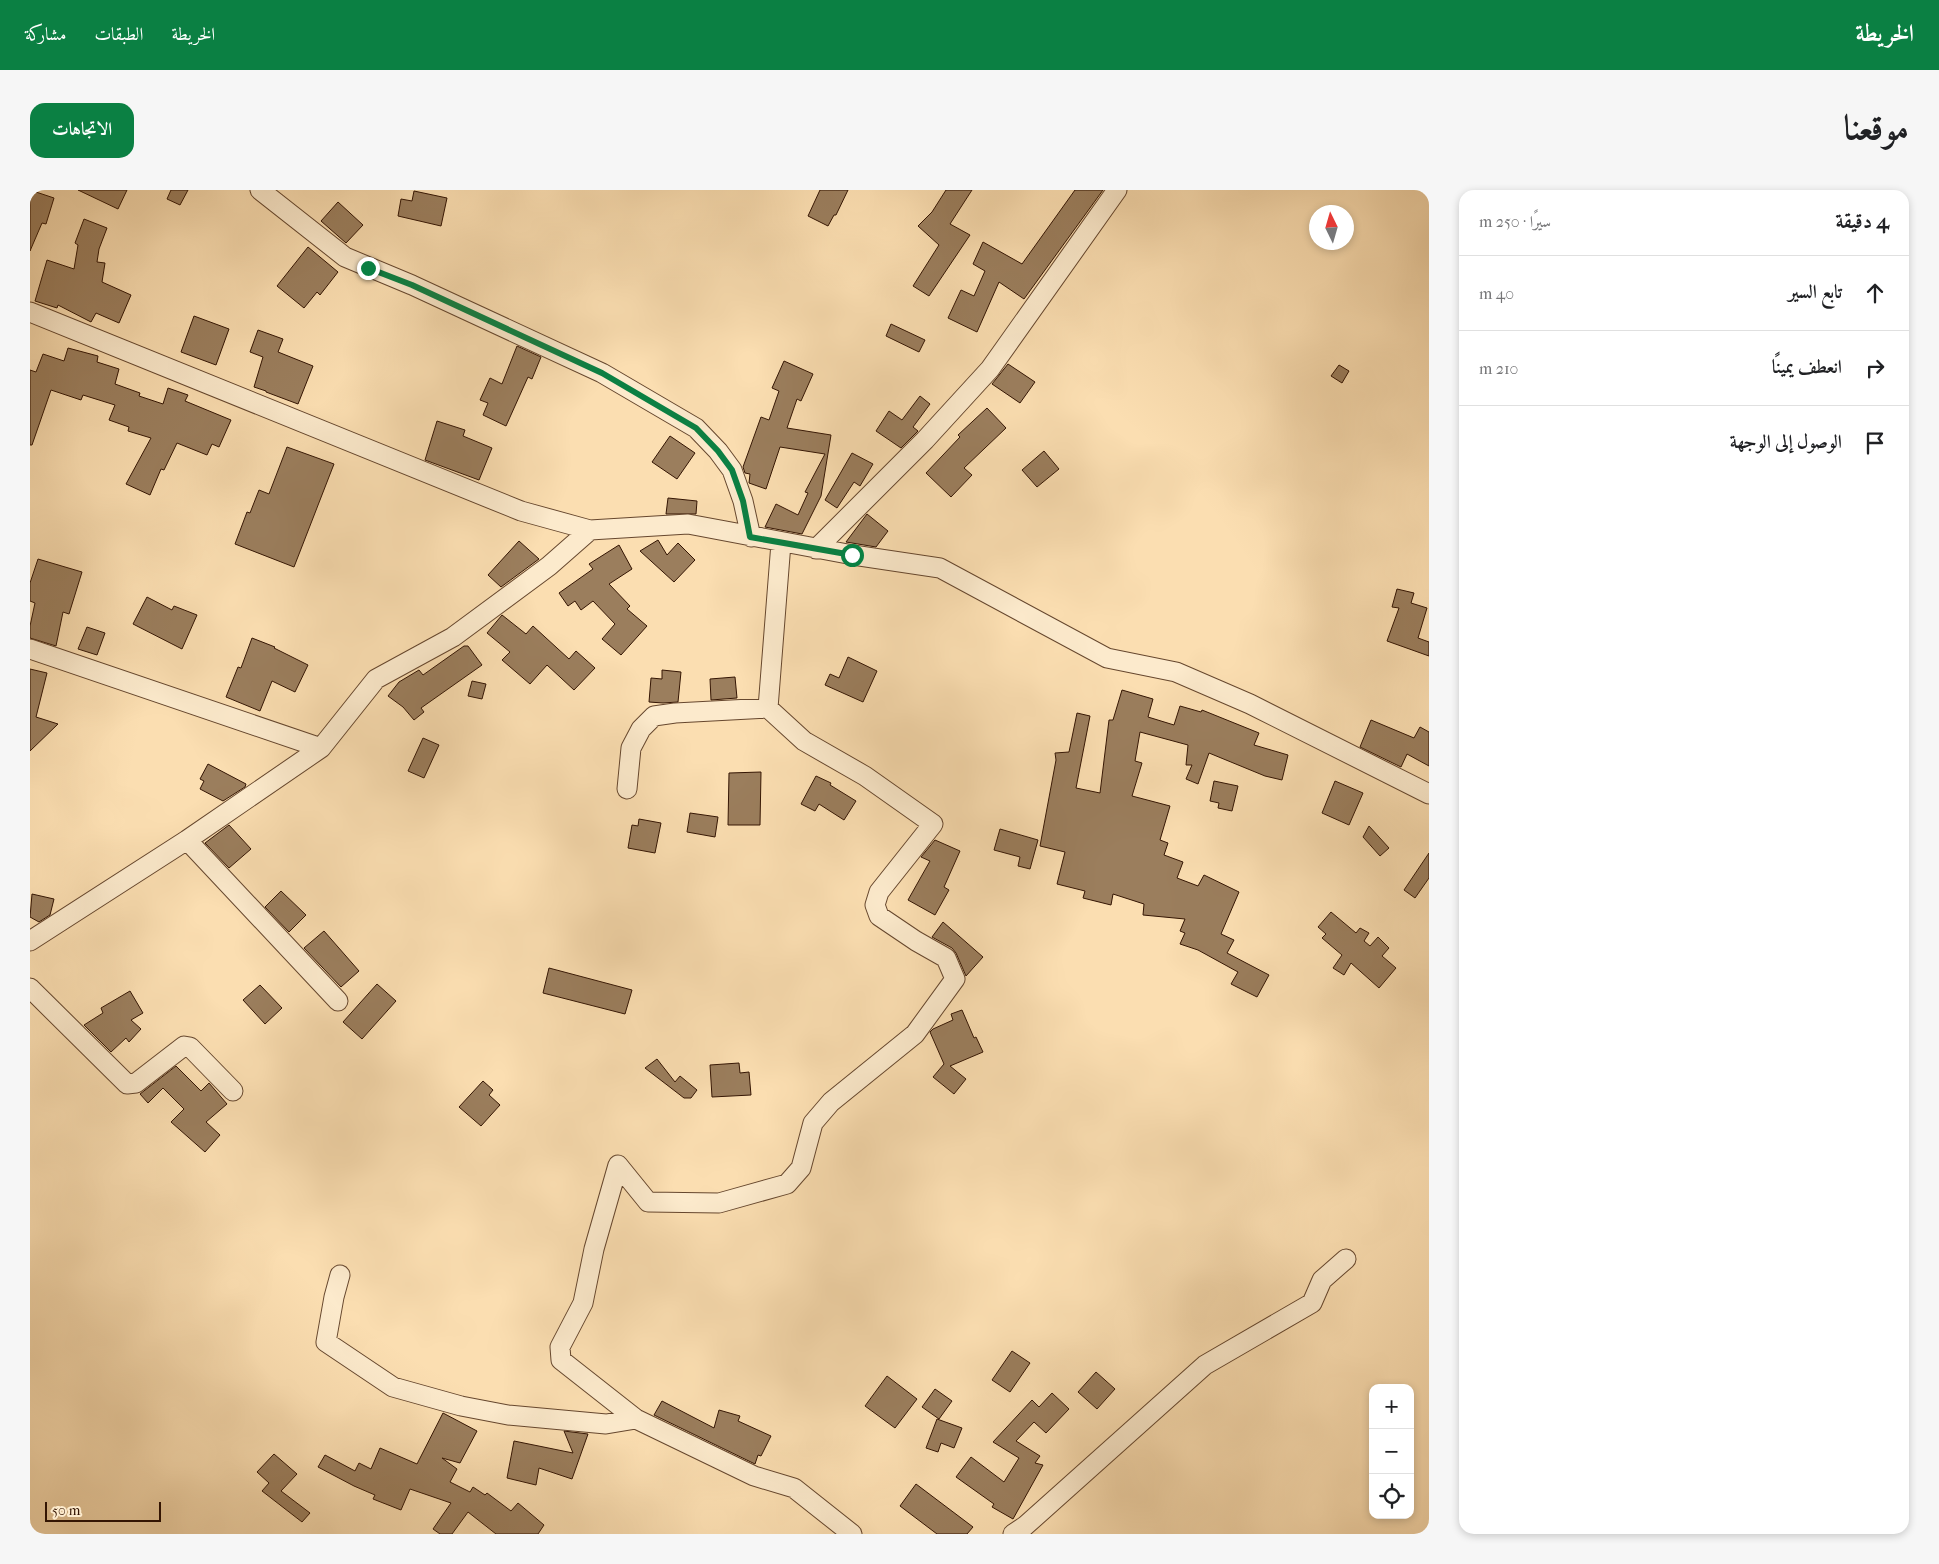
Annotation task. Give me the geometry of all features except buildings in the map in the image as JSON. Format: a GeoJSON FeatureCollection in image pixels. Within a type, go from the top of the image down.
{"type":"FeatureCollection","features":[{"type":"Feature","properties":{"kind":"street"},"geometry":{"type":"LineString","coordinates":[[260,190],[345,257],[412,285],[602,373],[696,428],[718,451],[732,470],[743,501],[750,537]]}},
{"type":"Feature","properties":{"kind":"street"},"geometry":{"type":"LineString","coordinates":[[816,549],[925,440],[990,369],[1117,190]]}},
{"type":"Feature","properties":{"kind":"street"},"geometry":{"type":"LineString","coordinates":[[30,312],[521,510],[590,530],[688,524],[816,549],[940,568],[1107,658],[1176,672],[1250,704],[1429,794]]}},
{"type":"Feature","properties":{"kind":"street"},"geometry":{"type":"LineString","coordinates":[[30,941],[187,840],[321,748],[376,679],[453,637],[550,566],[590,530]]}},
{"type":"Feature","properties":{"kind":"street"},"geometry":{"type":"LineString","coordinates":[[768,708],[782,543]]}},
{"type":"Feature","properties":{"kind":"street"},"geometry":{"type":"LineString","coordinates":[[30,649],[321,748]]}},
{"type":"Feature","properties":{"kind":"street"},"geometry":{"type":"LineString","coordinates":[[628,789],[631,748],[641,729],[654,716],[675,713],[768,708],[804,741],[865,776],[933,824],[878,892],[875,905],[879,916],[916,941],[946,958],[954,979],[915,1034],[831,1102],[813,1124],[801,1168],[787,1184],[718,1203],[648,1202],[618,1165],[594,1249],[583,1303],[560,1347],[561,1360],[636,1419],[754,1476],[794,1488],[852,1534]]}},
{"type":"Feature","properties":{"kind":"street"},"geometry":{"type":"LineString","coordinates":[[187,840],[338,1001]]}},
{"type":"Feature","properties":{"kind":"street"},"geometry":{"type":"LineString","coordinates":[[30,988],[127,1084],[136,1083],[184,1046],[190,1047],[234,1091]]}},
{"type":"Feature","properties":{"kind":"street"},"geometry":{"type":"LineString","coordinates":[[1013,1534],[1026,1526],[1205,1365],[1312,1303],[1322,1280],[1346,1260]]}},
{"type":"Feature","properties":{"kind":"street"},"geometry":{"type":"LineString","coordinates":[[340,1276],[334,1297],[326,1342],[393,1387],[461,1406],[508,1414],[606,1424],[636,1419]]}},
{"type":"Feature","properties":{"kind":"route"},"geometry":{"type":"LineString","coordinates":[[368,268],[412,285],[602,373],[696,428],[718,451],[732,470],[743,501],[750,537],[852,555]]}}]}
